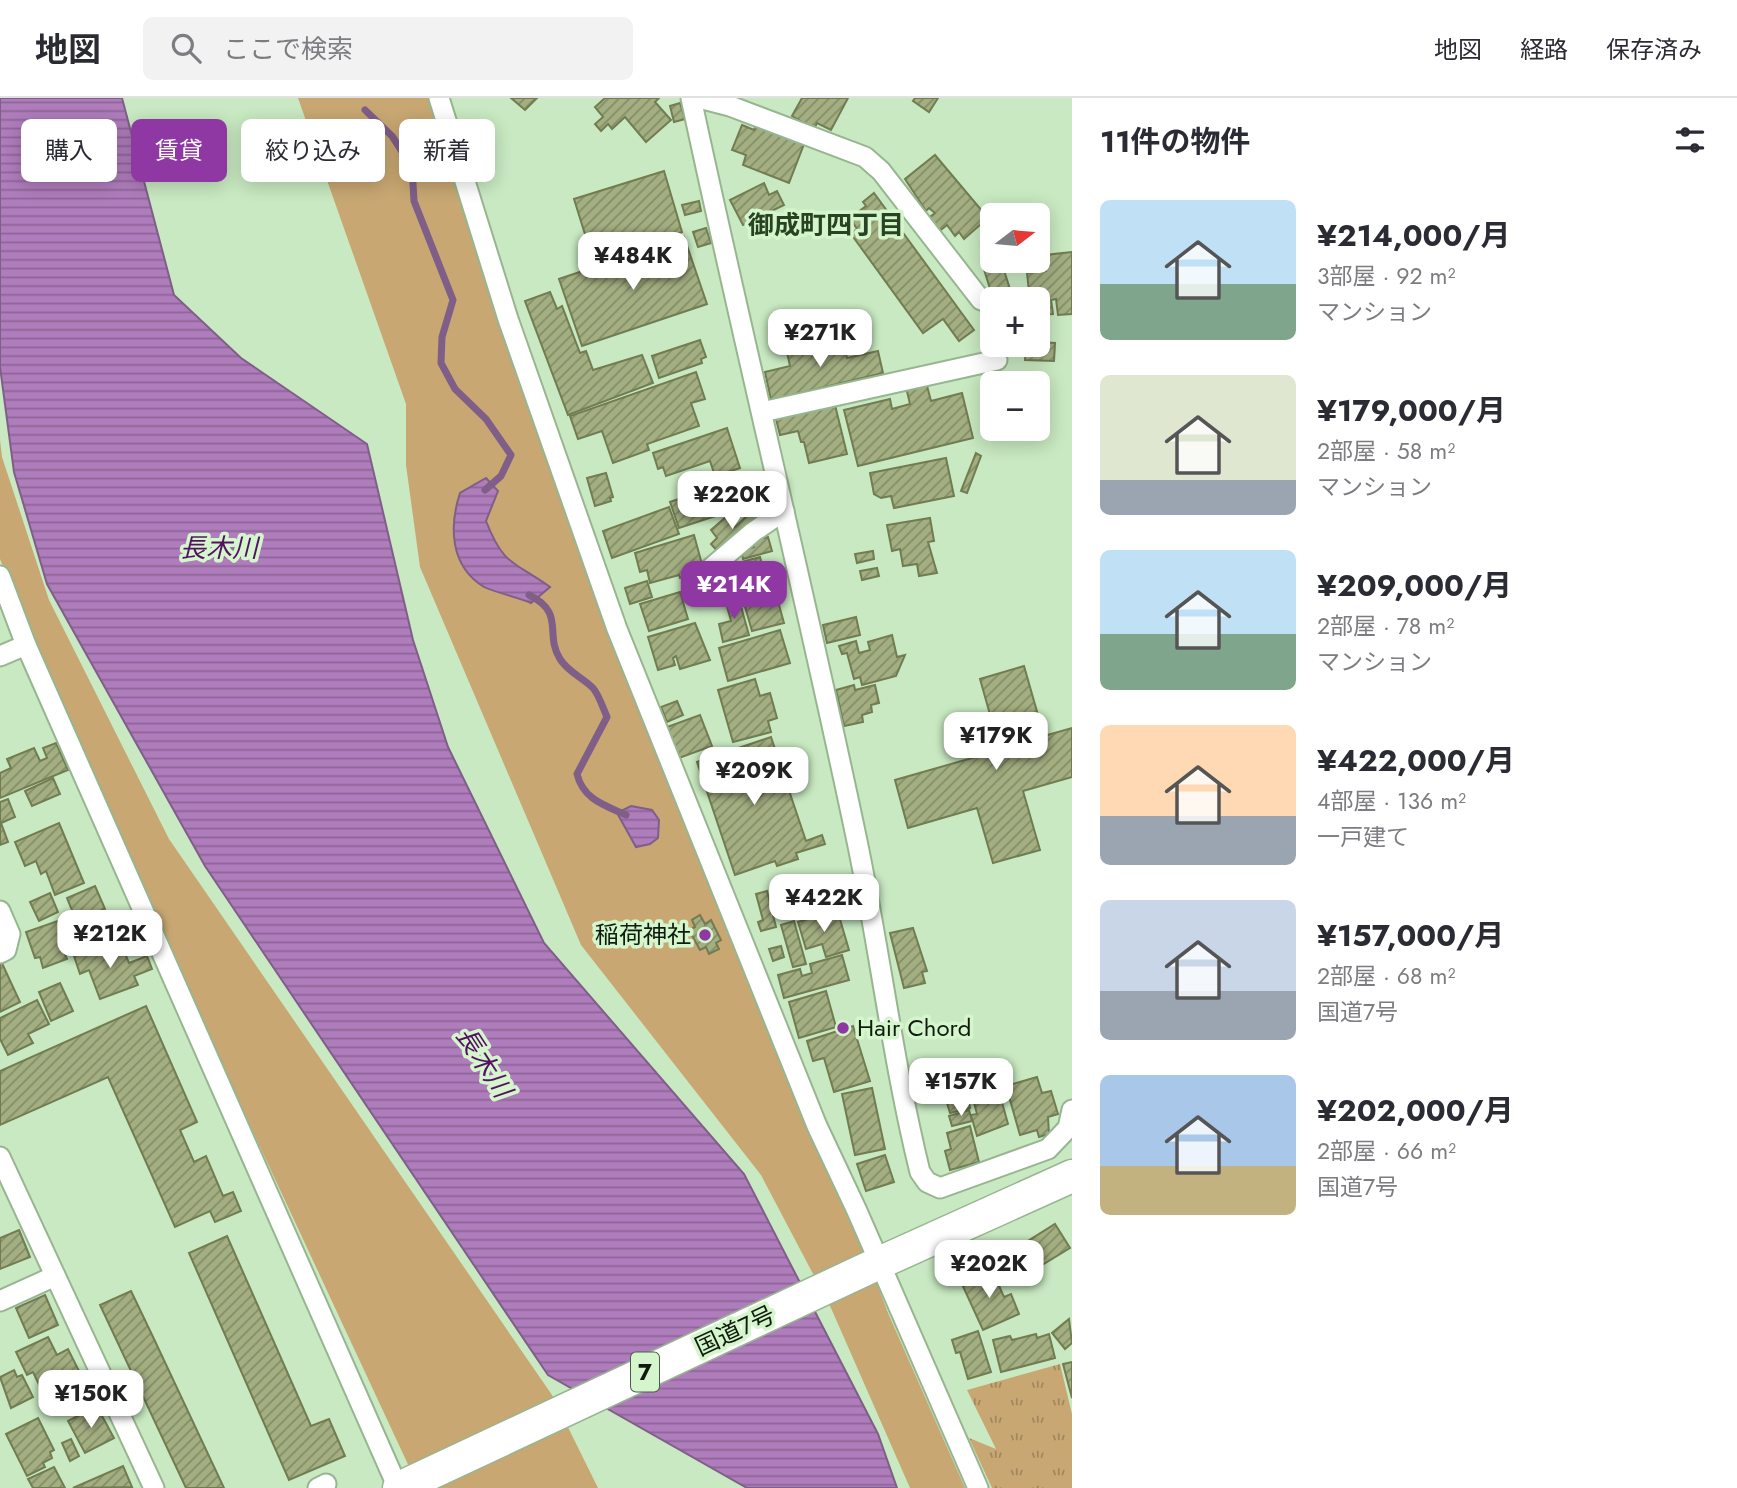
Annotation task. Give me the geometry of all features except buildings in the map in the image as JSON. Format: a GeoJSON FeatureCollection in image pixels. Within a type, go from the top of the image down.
{"type":"FeatureCollection","features":[{"type":"Feature","properties":{"kind":"highway","name":"国道7号"},"geometry":{"type":"LineString","coordinates":[[399,1488],[868,1268],[1072,1176]]}},
{"type":"Feature","properties":{"kind":"street"},"geometry":{"type":"LineString","coordinates":[[439,98],[508,319],[617,629],[817,1126],[868,1268],[978,1488]]}},
{"type":"Feature","properties":{"kind":"street"},"geometry":{"type":"LineString","coordinates":[[691,98],[858,843],[885,983],[902,1097],[920,1172],[927,1182],[940,1188],[1048,1149],[1068,1128],[1072,1110]]}},
{"type":"Feature","properties":{"kind":"street"},"geometry":{"type":"LineString","coordinates":[[699,98],[730,106],[865,157],[881,171],[980,299]]}},
{"type":"Feature","properties":{"kind":"street"},"geometry":{"type":"LineString","coordinates":[[762,412],[997,360]]}},
{"type":"Feature","properties":{"kind":"street"},"geometry":{"type":"LineString","coordinates":[[702,589],[711,568],[753,532],[784,511]]}},
{"type":"Feature","properties":{"kind":"street"},"geometry":{"type":"LineString","coordinates":[[0,576],[26,645],[399,1488]]}},
{"type":"Feature","properties":{"kind":"street"},"geometry":{"type":"LineString","coordinates":[[0,656],[26,645]]}},
{"type":"Feature","properties":{"kind":"street"},"geometry":{"type":"LineString","coordinates":[[0,911],[10,934],[6,950],[0,953]]}},
{"type":"Feature","properties":{"kind":"street"},"geometry":{"type":"LineString","coordinates":[[0,1157],[154,1488]]}},
{"type":"Feature","properties":{"kind":"street"},"geometry":{"type":"LineString","coordinates":[[0,1301],[55,1276]]}},
{"type":"Feature","properties":{"kind":"green space"},"geometry":{"type":"Polygon","coordinates":[[[298,98],[430,98],[436,119],[399,119],[399,182],[456,182],[888,1313],[965,1488],[910,1488],[831,1308],[761,1175],[581,945],[420,567],[406,465],[406,404],[328,182],[385,182],[385,119],[305,119],[298,98]]]}},
{"type":"Feature","properties":{"kind":"green space"},"geometry":{"type":"Polygon","coordinates":[[[0,440],[2,457],[49,600],[169,839],[552,1395],[598,1488],[419,1488],[240,1104],[33,643],[0,559],[0,440]]]}},
{"type":"Feature","properties":{"kind":"green space"},"geometry":{"type":"Polygon","coordinates":[[[1060,1364],[1072,1414],[1072,1488],[992,1488],[969,1438],[996,1449],[967,1390],[1060,1364]]]}},
{"type":"Feature","properties":{"kind":"water","name":"長木川"},"geometry":{"type":"Polygon","coordinates":[[[0,98],[122,98],[131,132],[131,182],[144,182],[174,295],[241,358],[367,444],[413,640],[448,747],[544,943],[744,1174],[878,1434],[897,1488],[747,1488],[548,1375],[205,866],[47,584],[14,472],[0,367],[0,98]]]}},
{"type":"Feature","properties":{"kind":"water"},"geometry":{"type":"Polygon","coordinates":[[[486,478],[498,491],[486,521],[492,536],[511,562],[550,587],[531,603],[484,587],[464,568],[459,557],[455,545],[454,519],[460,493],[486,478]]]}},
{"type":"Feature","properties":{"kind":"water"},"geometry":{"type":"Polygon","coordinates":[[[631,806],[652,810],[659,820],[658,838],[650,844],[636,847],[617,813],[631,806]]]}},
{"type":"Feature","properties":{"kind":"waterway"},"geometry":{"type":"LineString","coordinates":[[365,110],[392,136],[412,167],[414,201],[453,300],[442,337],[441,363],[455,389],[486,419],[511,455],[501,476],[485,490]]}},
{"type":"Feature","properties":{"kind":"waterway"},"geometry":{"type":"LineString","coordinates":[[529,595],[540,602],[551,617],[560,659],[593,688],[607,717],[577,774],[580,783],[596,800],[626,815]]}},
{"type":"Feature","properties":{"kind":"place","name":"稲荷神社"},"geometry":{"type":"Point","coordinates":[705,935]}},
{"type":"Feature","properties":{"kind":"place","name":"Hair Chord"},"geometry":{"type":"Point","coordinates":[843,1028]}},
{"type":"Feature","properties":{"kind":"district","name":"御成町四丁目"},"geometry":{"type":"Point","coordinates":[826,225]}}]}
